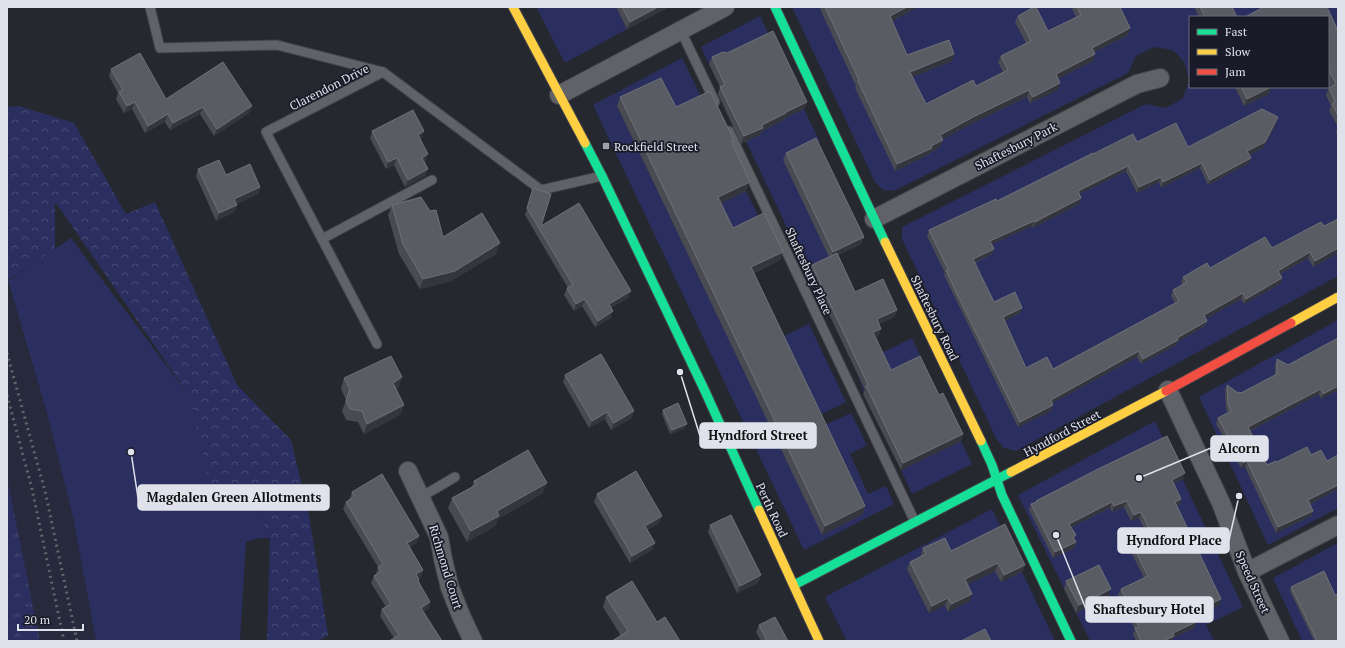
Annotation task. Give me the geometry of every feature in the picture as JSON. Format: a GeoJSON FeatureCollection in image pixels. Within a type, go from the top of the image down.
{"type":"FeatureCollection","features":[{"type":"Feature","properties":{"kind":"street","name":"Perth Road"},"geometry":{"type":"LineString","coordinates":[[513,7],[602,176],[704,389],[819,641]]}},
{"type":"Feature","properties":{"kind":"street"},"geometry":{"type":"LineString","coordinates":[[559,95],[726,7]]}},
{"type":"Feature","properties":{"kind":"street","name":"Shaftesbury Road"},"geometry":{"type":"LineString","coordinates":[[775,7],[874,219],[992,464],[1002,495],[1071,641]]}},
{"type":"Feature","properties":{"kind":"street","name":"Shaftesbury Park"},"geometry":{"type":"LineString","coordinates":[[874,219],[1137,84],[1160,78]]}},
{"type":"Feature","properties":{"kind":"street","name":"Hyndford Street"},"geometry":{"type":"LineString","coordinates":[[794,585],[1168,390],[1338,297]]}},
{"type":"Feature","properties":{"kind":"street","name":"Speed Street"},"geometry":{"type":"LineString","coordinates":[[1168,390],[1221,503],[1247,572],[1280,641]]}},
{"type":"Feature","properties":{"kind":"street","name":"Richmond Court"},"geometry":{"type":"LineString","coordinates":[[408,471],[439,537],[450,588],[473,641]]}},
{"type":"Feature","properties":{"kind":"street"},"geometry":{"type":"LineString","coordinates":[[1247,572],[1338,525]]}},
{"type":"Feature","properties":{"kind":"lane"},"geometry":{"type":"LineString","coordinates":[[150,7],[160,48],[277,45],[383,72]]}},
{"type":"Feature","properties":{"kind":"lane"},"geometry":{"type":"LineString","coordinates":[[681,31],[719,110]]}},
{"type":"Feature","properties":{"kind":"lane","name":"Clarendon Drive"},"geometry":{"type":"LineString","coordinates":[[377,344],[266,132],[383,72],[541,190],[602,176]]}},
{"type":"Feature","properties":{"kind":"lane","name":"Shaftesbury Place"},"geometry":{"type":"LineString","coordinates":[[726,125],[915,522]]}},
{"type":"Feature","properties":{"kind":"lane"},"geometry":{"type":"LineString","coordinates":[[322,239],[432,180]]}},
{"type":"Feature","properties":{"kind":"lane"},"geometry":{"type":"LineString","coordinates":[[421,497],[455,477]]}},
{"type":"Feature","properties":{"kind":"shaded area"},"geometry":{"type":"Polygon","coordinates":[[[7,281],[46,411],[73,517],[96,641],[40,641],[7,477],[7,281]]]}},
{"type":"Feature","properties":{"kind":"green space"},"geometry":{"type":"Polygon","coordinates":[[[536,7],[616,7],[627,29],[565,63],[536,7]]]}},
{"type":"Feature","properties":{"kind":"green space"},"geometry":{"type":"Polygon","coordinates":[[[792,7],[1338,7],[1338,276],[1016,451],[1004,448],[997,440],[902,239],[902,227],[1146,104],[1166,108],[1183,98],[1189,80],[1185,63],[1173,50],[1154,47],[1136,56],[1128,73],[894,191],[883,190],[875,182],[792,7]]]}},
{"type":"Feature","properties":{"kind":"green space"},"geometry":{"type":"Polygon","coordinates":[[[760,16],[769,35],[709,64],[701,47],[760,16]]]}},
{"type":"Feature","properties":{"kind":"green space"},"geometry":{"type":"Polygon","coordinates":[[[682,58],[703,101],[672,116],[617,106],[810,509],[820,427],[851,413],[867,445],[850,454],[868,494],[886,486],[894,504],[804,550],[593,105],[682,58]]]}},
{"type":"Feature","properties":{"kind":"green space"},"geometry":{"type":"Polygon","coordinates":[[[771,93],[789,116],[804,109],[820,142],[813,145],[831,259],[807,270],[746,141],[771,93]]]}},
{"type":"Feature","properties":{"kind":"green space"},"geometry":{"type":"Polygon","coordinates":[[[19,106],[74,123],[126,214],[155,202],[237,385],[291,440],[309,516],[328,635],[319,641],[267,641],[270,538],[251,493],[216,511],[190,397],[56,203],[55,249],[7,281],[7,107],[19,106]]]}},
{"type":"Feature","properties":{"kind":"green space"},"geometry":{"type":"Polygon","coordinates":[[[746,191],[761,221],[730,236],[715,206],[746,191]]]}},
{"type":"Feature","properties":{"kind":"green space"},"geometry":{"type":"Polygon","coordinates":[[[71,238],[190,397],[221,508],[251,493],[270,538],[259,538],[246,542],[240,641],[96,641],[73,517],[46,410],[8,281],[71,238]]]}},
{"type":"Feature","properties":{"kind":"green space"},"geometry":{"type":"Polygon","coordinates":[[[1338,320],[1338,508],[1268,545],[1199,397],[1338,320]]]}},
{"type":"Feature","properties":{"kind":"green space"},"geometry":{"type":"Polygon","coordinates":[[[809,324],[846,402],[816,417],[778,339],[809,324]]]}},
{"type":"Feature","properties":{"kind":"green space"},"geometry":{"type":"Polygon","coordinates":[[[912,338],[941,400],[881,395],[867,401],[859,378],[877,355],[912,338]]]}},
{"type":"Feature","properties":{"kind":"green space"},"geometry":{"type":"Polygon","coordinates":[[[1155,421],[1243,607],[1206,625],[1214,641],[1090,641],[1018,495],[1155,421]]]}},
{"type":"Feature","properties":{"kind":"green space"},"geometry":{"type":"Polygon","coordinates":[[[961,441],[972,464],[912,494],[901,470],[961,441]]]}},
{"type":"Feature","properties":{"kind":"green space"},"geometry":{"type":"Polygon","coordinates":[[[7,477],[40,641],[7,641],[7,477]]]}},
{"type":"Feature","properties":{"kind":"green space"},"geometry":{"type":"Polygon","coordinates":[[[992,509],[1055,641],[847,641],[825,597],[992,509]]]}},
{"type":"Feature","properties":{"kind":"green space"},"geometry":{"type":"Polygon","coordinates":[[[1338,543],[1338,641],[1302,641],[1273,578],[1338,543]]]}},
{"type":"Feature","properties":{"kind":"building"},"geometry":{"type":"Polygon","coordinates":[[[622,7],[658,7],[630,22],[622,7]]]}},
{"type":"Feature","properties":{"kind":"building"},"geometry":{"type":"Polygon","coordinates":[[[825,7],[907,7],[890,16],[907,55],[949,40],[954,54],[910,72],[926,104],[973,80],[976,86],[1008,70],[1001,56],[1031,41],[1018,16],[1034,7],[1036,7],[1048,31],[1081,15],[1077,7],[1120,7],[1130,28],[1092,48],[1095,54],[1056,74],[1060,83],[1033,97],[1029,90],[975,116],[940,135],[943,140],[931,146],[932,148],[897,164],[825,7]]]}},
{"type":"Feature","properties":{"kind":"building"},"geometry":{"type":"Polygon","coordinates":[[[1200,7],[1232,7],[1236,16],[1204,16],[1200,7]]]}},
{"type":"Feature","properties":{"kind":"building"},"geometry":{"type":"Polygon","coordinates":[[[1264,7],[1327,7],[1338,31],[1338,115],[1332,104],[1335,102],[1329,88],[1336,84],[1329,70],[1329,16],[1247,16],[1264,7]]]}},
{"type":"Feature","properties":{"kind":"building"},"geometry":{"type":"Polygon","coordinates":[[[773,31],[807,102],[762,125],[763,128],[744,136],[720,87],[725,85],[712,57],[723,52],[727,53],[773,31]]]}},
{"type":"Feature","properties":{"kind":"building"},"geometry":{"type":"Polygon","coordinates":[[[140,53],[166,99],[223,62],[252,106],[217,129],[203,107],[173,123],[168,114],[148,126],[135,102],[127,106],[119,92],[123,90],[111,69],[140,53]]]}},
{"type":"Feature","properties":{"kind":"building"},"geometry":{"type":"Polygon","coordinates":[[[661,78],[676,107],[710,91],[734,140],[731,141],[750,182],[718,197],[733,228],[764,213],[783,252],[751,267],[865,506],[825,526],[620,97],[661,78]]]}},
{"type":"Feature","properties":{"kind":"building"},"geometry":{"type":"Polygon","coordinates":[[[1242,88],[1269,88],[1247,99],[1242,88]]]}},
{"type":"Feature","properties":{"kind":"building"},"geometry":{"type":"Polygon","coordinates":[[[1262,109],[1278,117],[1265,142],[1247,151],[1251,158],[1210,180],[1202,163],[1163,182],[1161,177],[1139,187],[1128,166],[1078,191],[1081,198],[1035,222],[1034,221],[990,241],[994,249],[973,259],[994,302],[1015,292],[1022,308],[1003,317],[1026,368],[1047,357],[1053,369],[1179,301],[1173,290],[1187,282],[1183,277],[1207,263],[1210,268],[1265,237],[1272,248],[1321,222],[1324,226],[1338,219],[1338,248],[1315,261],[1310,252],[1278,271],[1282,278],[1246,299],[1243,293],[1204,315],[1207,321],[1177,338],[1178,340],[1143,359],[1139,351],[1051,400],[1053,405],[1020,422],[956,292],[946,270],[948,269],[929,230],[996,199],[997,201],[1133,134],[1137,142],[1176,123],[1188,147],[1262,109]]]}},
{"type":"Feature","properties":{"kind":"building"},"geometry":{"type":"Polygon","coordinates":[[[413,110],[424,131],[418,135],[428,154],[422,158],[428,169],[408,180],[397,158],[388,162],[372,131],[413,110]]]}},
{"type":"Feature","properties":{"kind":"building"},"geometry":{"type":"Polygon","coordinates":[[[816,138],[864,237],[833,252],[786,153],[816,138]]]}},
{"type":"Feature","properties":{"kind":"building"},"geometry":{"type":"Polygon","coordinates":[[[219,160],[226,175],[250,164],[260,187],[234,199],[237,205],[219,213],[198,169],[219,160]]]}},
{"type":"Feature","properties":{"kind":"building"},"geometry":{"type":"Polygon","coordinates":[[[533,188],[551,194],[541,226],[579,203],[631,291],[609,304],[613,311],[598,321],[585,299],[576,304],[567,288],[573,285],[527,208],[533,188]]]}},
{"type":"Feature","properties":{"kind":"building"},"geometry":{"type":"Polygon","coordinates":[[[421,197],[430,211],[436,210],[443,237],[482,213],[500,243],[455,271],[423,279],[403,244],[392,205],[421,197]]]}},
{"type":"Feature","properties":{"kind":"building"},"geometry":{"type":"Polygon","coordinates":[[[837,253],[855,292],[883,279],[897,310],[877,319],[881,329],[873,332],[891,370],[920,356],[939,395],[943,393],[963,434],[903,463],[866,386],[868,385],[812,265],[837,253]]]}},
{"type":"Feature","properties":{"kind":"building"},"geometry":{"type":"Polygon","coordinates":[[[1338,338],[1338,386],[1323,394],[1321,389],[1248,427],[1267,465],[1276,461],[1277,462],[1307,447],[1311,455],[1321,450],[1327,461],[1338,455],[1338,485],[1308,500],[1313,511],[1278,527],[1247,461],[1243,463],[1218,418],[1231,411],[1228,404],[1227,385],[1238,393],[1241,393],[1277,374],[1277,359],[1288,365],[1338,338]]]}},
{"type":"Feature","properties":{"kind":"building"},"geometry":{"type":"Polygon","coordinates":[[[601,354],[634,411],[614,423],[607,412],[592,421],[565,375],[601,354]]]}},
{"type":"Feature","properties":{"kind":"building"},"geometry":{"type":"Polygon","coordinates":[[[391,356],[402,377],[393,383],[404,405],[367,424],[362,411],[350,409],[346,401],[350,389],[344,378],[391,356]]]}},
{"type":"Feature","properties":{"kind":"building"},"geometry":{"type":"Polygon","coordinates":[[[678,403],[687,424],[672,430],[663,410],[678,403]]]}},
{"type":"Feature","properties":{"kind":"building"},"geometry":{"type":"Polygon","coordinates":[[[1167,436],[1185,473],[1172,480],[1181,499],[1175,502],[1221,599],[1192,613],[1196,622],[1173,633],[1174,636],[1164,641],[1141,641],[1135,628],[1139,627],[1121,589],[1148,576],[1134,548],[1154,539],[1141,512],[1134,515],[1127,501],[1114,506],[1112,502],[1069,524],[1076,535],[1073,537],[1076,542],[1055,552],[1031,504],[1098,469],[1167,436]]]}},
{"type":"Feature","properties":{"kind":"building"},"geometry":{"type":"Polygon","coordinates":[[[528,450],[547,483],[497,511],[499,516],[471,531],[452,498],[476,485],[474,481],[528,450]]]}},
{"type":"Feature","properties":{"kind":"building"},"geometry":{"type":"Polygon","coordinates":[[[636,471],[662,516],[645,526],[655,543],[632,556],[597,494],[636,471]]]}},
{"type":"Feature","properties":{"kind":"building"},"geometry":{"type":"Polygon","coordinates":[[[382,474],[419,536],[407,543],[423,570],[416,574],[419,580],[418,581],[430,602],[421,608],[442,641],[389,641],[399,635],[382,609],[391,604],[374,576],[381,571],[378,567],[383,564],[346,502],[354,497],[352,492],[382,474]]]}},
{"type":"Feature","properties":{"kind":"building"},"geometry":{"type":"Polygon","coordinates":[[[731,515],[761,575],[740,586],[710,525],[731,515]]]}},
{"type":"Feature","properties":{"kind":"building"},"geometry":{"type":"Polygon","coordinates":[[[1005,524],[1025,565],[1004,575],[998,563],[965,579],[972,594],[951,604],[948,598],[932,606],[910,562],[926,554],[923,548],[945,538],[951,551],[1005,524]]]}},
{"type":"Feature","properties":{"kind":"building"},"geometry":{"type":"Polygon","coordinates":[[[1099,565],[1111,589],[1079,605],[1066,581],[1099,565]]]}},
{"type":"Feature","properties":{"kind":"building"},"geometry":{"type":"Polygon","coordinates":[[[1324,571],[1335,595],[1338,594],[1338,641],[1317,641],[1291,587],[1324,571]]]}},
{"type":"Feature","properties":{"kind":"building"},"geometry":{"type":"Polygon","coordinates":[[[632,581],[657,622],[665,617],[680,641],[612,641],[628,631],[606,597],[632,581]]]}},
{"type":"Feature","properties":{"kind":"building"},"geometry":{"type":"Polygon","coordinates":[[[775,617],[788,641],[767,641],[759,625],[775,617]]]}},
{"type":"Feature","properties":{"kind":"building"},"geometry":{"type":"Polygon","coordinates":[[[985,629],[991,641],[961,641],[985,629]]]}},
{"type":"Feature","properties":{"kind":"railway"},"geometry":{"type":"LineString","coordinates":[[7,353],[45,491],[77,641]]}},
{"type":"Feature","properties":{"kind":"railway"},"geometry":{"type":"LineString","coordinates":[[7,395],[32,489],[64,641]]}},
{"type":"Feature","properties":{"kind":"traffic: fast"},"geometry":{"type":"LineString","coordinates":[[775,7],[885,242]]}},
{"type":"Feature","properties":{"kind":"traffic: fast"},"geometry":{"type":"LineString","coordinates":[[585,143],[704,389],[759,510]]}},
{"type":"Feature","properties":{"kind":"traffic: fast"},"geometry":{"type":"LineString","coordinates":[[981,441],[992,465],[1002,495],[1071,641]]}},
{"type":"Feature","properties":{"kind":"traffic: fast"},"geometry":{"type":"LineString","coordinates":[[794,585],[1011,472]]}},
{"type":"Feature","properties":{"kind":"traffic: slow"},"geometry":{"type":"LineString","coordinates":[[513,7],[585,143]]}},
{"type":"Feature","properties":{"kind":"traffic: slow"},"geometry":{"type":"LineString","coordinates":[[885,242],[981,441]]}},
{"type":"Feature","properties":{"kind":"traffic: slow"},"geometry":{"type":"LineString","coordinates":[[1291,323],[1338,297]]}},
{"type":"Feature","properties":{"kind":"traffic: slow"},"geometry":{"type":"LineString","coordinates":[[1011,472],[1166,391]]}},
{"type":"Feature","properties":{"kind":"traffic: slow"},"geometry":{"type":"LineString","coordinates":[[759,510],[819,641]]}},
{"type":"Feature","properties":{"kind":"traffic: jam"},"geometry":{"type":"LineString","coordinates":[[1166,391],[1291,323]]}},
{"type":"Feature","properties":{"kind":"place","name":"Rockfield Street"},"geometry":{"type":"Point","coordinates":[606,146]}},
{"type":"Feature","properties":{"kind":"place","name":"Hyndford Street"},"geometry":{"type":"Point","coordinates":[680,372]}},
{"type":"Feature","properties":{"kind":"place","name":"Magdalen Green Allotments"},"geometry":{"type":"Point","coordinates":[131,452]}},
{"type":"Feature","properties":{"kind":"place","name":"Alcorn"},"geometry":{"type":"Point","coordinates":[1139,478]}},
{"type":"Feature","properties":{"kind":"place","name":"Hyndford Place"},"geometry":{"type":"Point","coordinates":[1239,496]}},
{"type":"Feature","properties":{"kind":"place","name":"Shaftesbury Hotel"},"geometry":{"type":"Point","coordinates":[1056,535]}}]}
